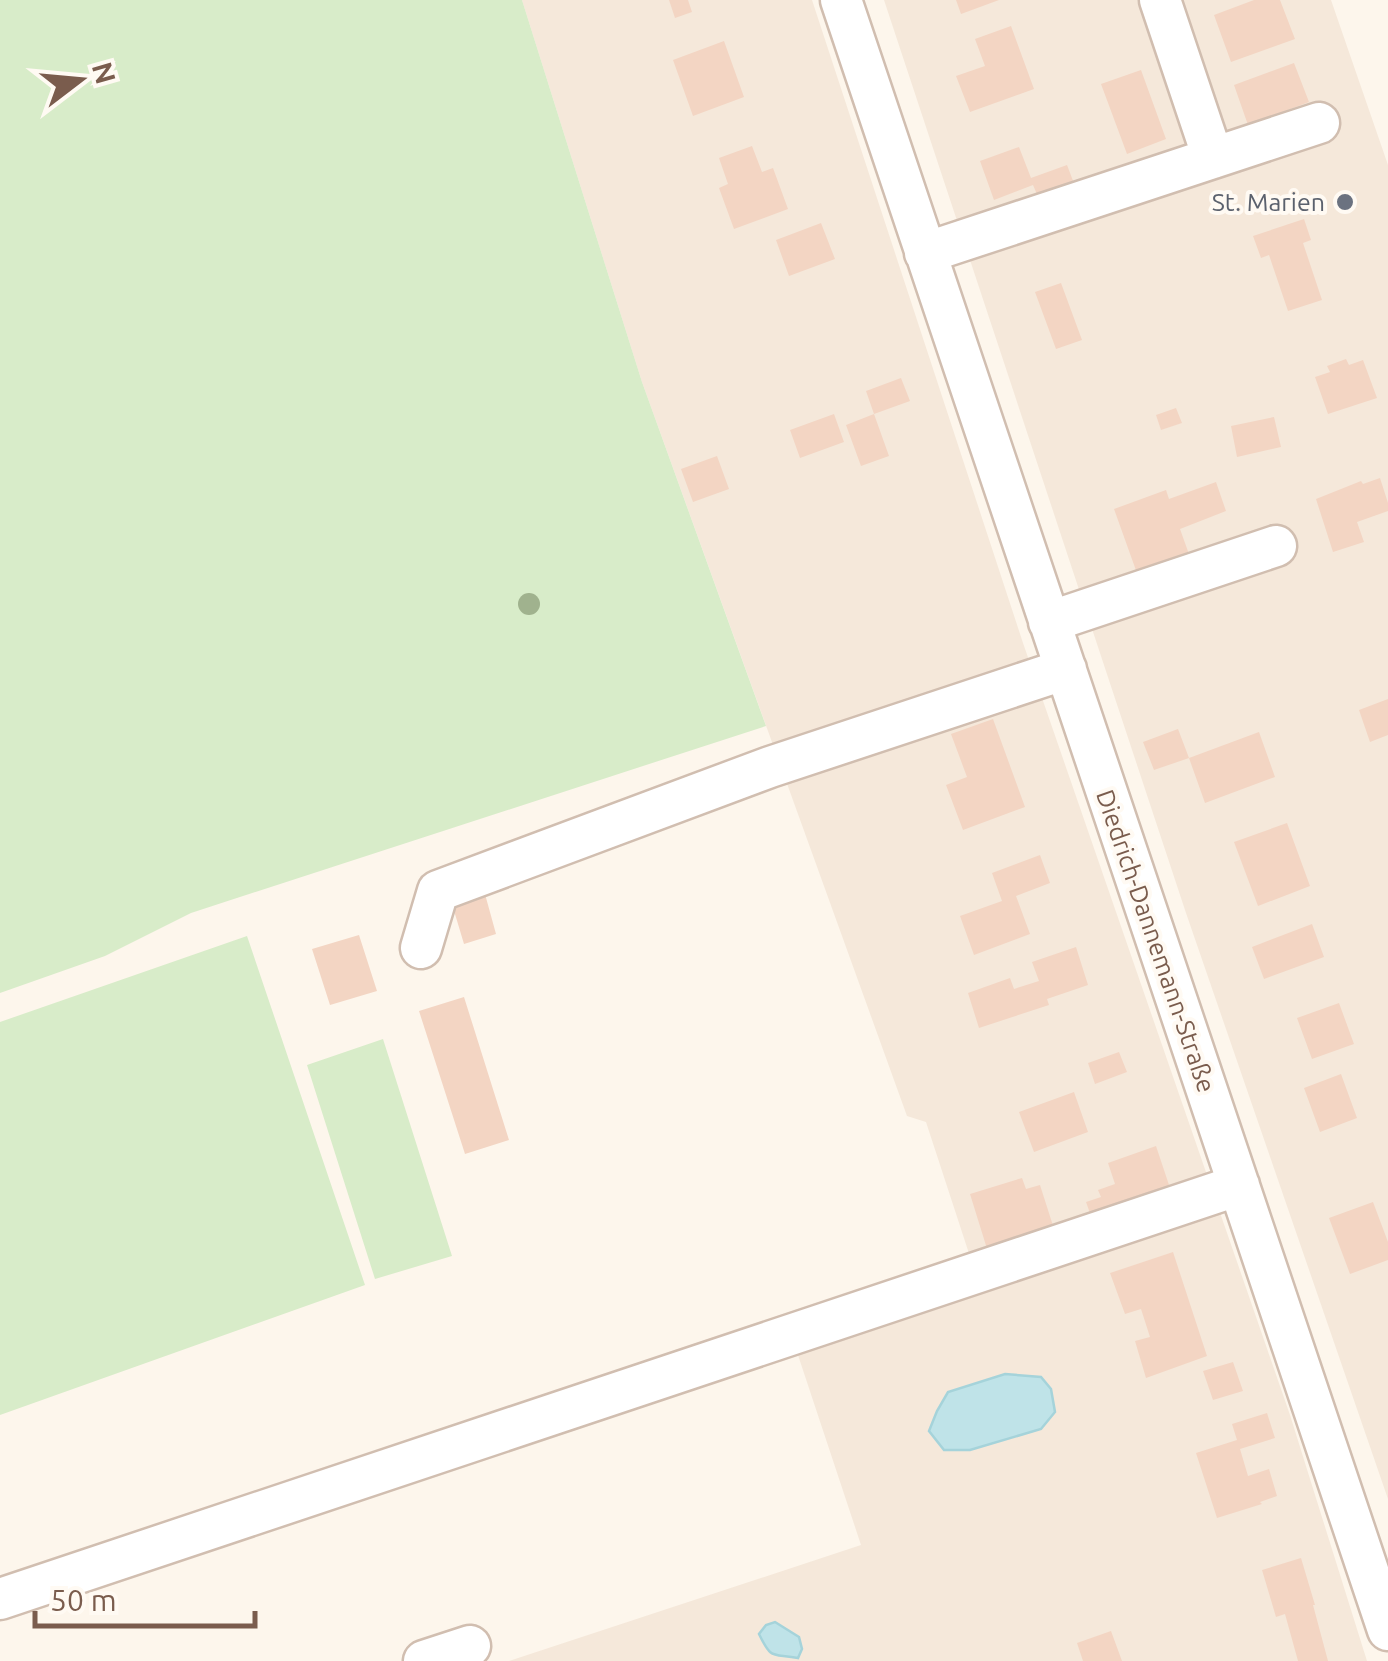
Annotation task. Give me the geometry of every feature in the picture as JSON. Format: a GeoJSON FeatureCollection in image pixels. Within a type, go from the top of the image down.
{"type":"FeatureCollection","features":[{"type":"Feature","properties":{"kind":"street","name":"Diedrich-Dannemann-Straße"},"geometry":{"type":"LineString","coordinates":[[841,0],[1388,1630]]}},
{"type":"Feature","properties":{"kind":"street"},"geometry":{"type":"LineString","coordinates":[[1160,0],[1212,158]]}},
{"type":"Feature","properties":{"kind":"street"},"geometry":{"type":"LineString","coordinates":[[925,253],[1318,123]]}},
{"type":"Feature","properties":{"kind":"street"},"geometry":{"type":"LineString","coordinates":[[1050,622],[1276,546]]}},
{"type":"Feature","properties":{"kind":"street"},"geometry":{"type":"LineString","coordinates":[[421,948],[438,891],[770,767],[1066,670]]}},
{"type":"Feature","properties":{"kind":"street"},"geometry":{"type":"LineString","coordinates":[[0,1598],[1239,1184]]}},
{"type":"Feature","properties":{"kind":"street"},"geometry":{"type":"LineString","coordinates":[[424,1661],[470,1646]]}},
{"type":"Feature","properties":{"kind":"shaded area"},"geometry":{"type":"Polygon","coordinates":[[[522,0],[812,0],[1023,643],[1290,1415],[1367,1661],[509,1661],[861,1545],[795,1346],[978,1281],[926,1122],[907,1116],[642,382],[522,0]]]}},
{"type":"Feature","properties":{"kind":"shaded area"},"geometry":{"type":"Polygon","coordinates":[[[884,0],[1331,0],[1388,165],[1388,1499],[1186,913],[884,0]]]}},
{"type":"Feature","properties":{"kind":"green space"},"geometry":{"type":"Polygon","coordinates":[[[0,0],[522,0],[642,382],[766,726],[191,913],[105,956],[0,993],[0,0]]]}},
{"type":"Feature","properties":{"kind":"green space"},"geometry":{"type":"Polygon","coordinates":[[[247,936],[365,1285],[0,1415],[0,1022],[247,936]]]}},
{"type":"Feature","properties":{"kind":"green space"},"geometry":{"type":"Polygon","coordinates":[[[383,1039],[452,1256],[375,1279],[307,1065],[383,1039]]]}},
{"type":"Feature","properties":{"kind":"water"},"geometry":{"type":"Polygon","coordinates":[[[1005,1374],[1041,1377],[1051,1389],[1055,1412],[1041,1429],[970,1450],[944,1450],[929,1431],[948,1392],[1005,1374]]]}},
{"type":"Feature","properties":{"kind":"water"},"geometry":{"type":"Polygon","coordinates":[[[775,1622],[799,1637],[802,1649],[798,1658],[774,1654],[767,1648],[759,1634],[775,1622]]]}},
{"type":"Feature","properties":{"kind":"building"},"geometry":{"type":"Polygon","coordinates":[[[669,0],[688,0],[692,12],[675,18],[669,0]]]}},
{"type":"Feature","properties":{"kind":"building"},"geometry":{"type":"Polygon","coordinates":[[[956,0],[999,0],[961,14],[956,0]]]}},
{"type":"Feature","properties":{"kind":"building"},"geometry":{"type":"Polygon","coordinates":[[[1254,0],[1280,0],[1295,39],[1231,62],[1214,15],[1254,0]]]}},
{"type":"Feature","properties":{"kind":"building"},"geometry":{"type":"Polygon","coordinates":[[[1011,26],[1034,89],[970,112],[956,76],[985,66],[975,39],[1011,26]]]}},
{"type":"Feature","properties":{"kind":"building"},"geometry":{"type":"Polygon","coordinates":[[[724,41],[744,97],[693,116],[673,60],[724,41]]]}},
{"type":"Feature","properties":{"kind":"building"},"geometry":{"type":"Polygon","coordinates":[[[1294,63],[1309,102],[1248,125],[1234,85],[1294,63]]]}},
{"type":"Feature","properties":{"kind":"building"},"geometry":{"type":"Polygon","coordinates":[[[1141,70],[1166,139],[1127,154],[1101,84],[1141,70]]]}},
{"type":"Feature","properties":{"kind":"building"},"geometry":{"type":"Polygon","coordinates":[[[752,146],[762,172],[773,168],[788,209],[734,229],[719,188],[728,184],[719,158],[752,146]]]}},
{"type":"Feature","properties":{"kind":"building"},"geometry":{"type":"Polygon","coordinates":[[[1019,147],[1031,178],[1067,165],[1075,186],[1039,199],[1033,185],[994,200],[980,161],[1019,147]]]}},
{"type":"Feature","properties":{"kind":"building"},"geometry":{"type":"Polygon","coordinates":[[[1304,219],[1311,240],[1303,243],[1322,300],[1288,311],[1269,255],[1261,258],[1253,236],[1304,219]]]}},
{"type":"Feature","properties":{"kind":"building"},"geometry":{"type":"Polygon","coordinates":[[[821,223],[835,259],[789,276],[776,240],[821,223]]]}},
{"type":"Feature","properties":{"kind":"building"},"geometry":{"type":"Polygon","coordinates":[[[1061,283],[1082,340],[1056,349],[1035,292],[1061,283]]]}},
{"type":"Feature","properties":{"kind":"building"},"geometry":{"type":"Polygon","coordinates":[[[1346,359],[1349,365],[1363,360],[1377,398],[1328,414],[1315,377],[1330,372],[1327,366],[1346,359]]]}},
{"type":"Feature","properties":{"kind":"building"},"geometry":{"type":"Polygon","coordinates":[[[901,378],[910,401],[874,414],[866,391],[901,378]]]}},
{"type":"Feature","properties":{"kind":"building"},"geometry":{"type":"Polygon","coordinates":[[[1176,408],[1182,423],[1161,430],[1156,415],[1176,408]]]}},
{"type":"Feature","properties":{"kind":"building"},"geometry":{"type":"Polygon","coordinates":[[[834,414],[844,442],[800,458],[790,430],[834,414]]]}},
{"type":"Feature","properties":{"kind":"building"},"geometry":{"type":"Polygon","coordinates":[[[874,414],[889,456],[861,466],[846,425],[874,414]]]}},
{"type":"Feature","properties":{"kind":"building"},"geometry":{"type":"Polygon","coordinates":[[[1274,417],[1281,447],[1237,457],[1231,426],[1274,417]]]}},
{"type":"Feature","properties":{"kind":"building"},"geometry":{"type":"Polygon","coordinates":[[[717,456],[729,489],[693,502],[681,469],[717,456]]]}},
{"type":"Feature","properties":{"kind":"building"},"geometry":{"type":"Polygon","coordinates":[[[1380,478],[1388,511],[1357,522],[1364,542],[1333,552],[1316,499],[1361,481],[1363,484],[1380,478]]]}},
{"type":"Feature","properties":{"kind":"building"},"geometry":{"type":"Polygon","coordinates":[[[1216,482],[1226,511],[1180,529],[1190,557],[1138,576],[1114,509],[1166,490],[1169,499],[1216,482]]]}},
{"type":"Feature","properties":{"kind":"building"},"geometry":{"type":"Polygon","coordinates":[[[1388,699],[1388,735],[1370,742],[1359,710],[1388,699]]]}},
{"type":"Feature","properties":{"kind":"building"},"geometry":{"type":"Polygon","coordinates":[[[993,719],[1025,807],[963,830],[946,785],[967,777],[951,734],[993,719]]]}},
{"type":"Feature","properties":{"kind":"building"},"geometry":{"type":"Polygon","coordinates":[[[1178,729],[1189,758],[1154,770],[1143,742],[1178,729]]]}},
{"type":"Feature","properties":{"kind":"building"},"geometry":{"type":"Polygon","coordinates":[[[1259,732],[1275,777],[1205,803],[1189,758],[1259,732]]]}},
{"type":"Feature","properties":{"kind":"building"},"geometry":{"type":"Polygon","coordinates":[[[1287,823],[1310,886],[1258,906],[1234,842],[1287,823]]]}},
{"type":"Feature","properties":{"kind":"building"},"geometry":{"type":"Polygon","coordinates":[[[1040,855],[1050,883],[1016,896],[1030,934],[974,955],[960,916],[1002,901],[992,873],[1040,855]]]}},
{"type":"Feature","properties":{"kind":"building"},"geometry":{"type":"Polygon","coordinates":[[[485,894],[496,934],[464,944],[452,904],[485,894]]]}},
{"type":"Feature","properties":{"kind":"building"},"geometry":{"type":"Polygon","coordinates":[[[1312,924],[1324,957],[1264,979],[1252,947],[1312,924]]]}},
{"type":"Feature","properties":{"kind":"building"},"geometry":{"type":"Polygon","coordinates":[[[359,935],[377,991],[330,1005],[312,949],[359,935]]]}},
{"type":"Feature","properties":{"kind":"building"},"geometry":{"type":"Polygon","coordinates":[[[1076,947],[1088,985],[1047,999],[1049,1005],[979,1028],[968,993],[1010,978],[1014,989],[1039,981],[1032,962],[1076,947]]]}},
{"type":"Feature","properties":{"kind":"building"},"geometry":{"type":"Polygon","coordinates":[[[464,997],[509,1140],[465,1154],[419,1011],[464,997]]]}},
{"type":"Feature","properties":{"kind":"building"},"geometry":{"type":"Polygon","coordinates":[[[1339,1003],[1354,1044],[1312,1059],[1297,1018],[1339,1003]]]}},
{"type":"Feature","properties":{"kind":"building"},"geometry":{"type":"Polygon","coordinates":[[[1119,1052],[1127,1072],[1095,1084],[1088,1063],[1119,1052]]]}},
{"type":"Feature","properties":{"kind":"building"},"geometry":{"type":"Polygon","coordinates":[[[1341,1074],[1357,1118],[1320,1132],[1304,1088],[1341,1074]]]}},
{"type":"Feature","properties":{"kind":"building"},"geometry":{"type":"Polygon","coordinates":[[[1074,1092],[1088,1132],[1034,1152],[1019,1112],[1074,1092]]]}},
{"type":"Feature","properties":{"kind":"building"},"geometry":{"type":"Polygon","coordinates":[[[1156,1146],[1170,1188],[1091,1216],[1086,1202],[1101,1197],[1098,1190],[1115,1184],[1108,1163],[1156,1146]]]}},
{"type":"Feature","properties":{"kind":"building"},"geometry":{"type":"Polygon","coordinates":[[[1022,1178],[1026,1189],[1040,1185],[1055,1232],[988,1252],[970,1194],[1022,1178]]]}},
{"type":"Feature","properties":{"kind":"building"},"geometry":{"type":"Polygon","coordinates":[[[1373,1202],[1388,1242],[1388,1260],[1350,1274],[1329,1218],[1373,1202]]]}},
{"type":"Feature","properties":{"kind":"building"},"geometry":{"type":"Polygon","coordinates":[[[1173,1252],[1207,1356],[1146,1378],[1135,1341],[1150,1337],[1141,1309],[1125,1314],[1110,1273],[1173,1252]]]}},
{"type":"Feature","properties":{"kind":"building"},"geometry":{"type":"Polygon","coordinates":[[[1233,1362],[1243,1391],[1213,1400],[1203,1371],[1233,1362]]]}},
{"type":"Feature","properties":{"kind":"building"},"geometry":{"type":"Polygon","coordinates":[[[1267,1413],[1275,1438],[1240,1449],[1248,1476],[1269,1469],[1277,1496],[1217,1518],[1196,1453],[1237,1440],[1232,1424],[1267,1413]]]}},
{"type":"Feature","properties":{"kind":"building"},"geometry":{"type":"Polygon","coordinates":[[[1301,1558],[1328,1661],[1298,1661],[1285,1614],[1276,1617],[1262,1570],[1301,1558]]]}},
{"type":"Feature","properties":{"kind":"building"},"geometry":{"type":"Polygon","coordinates":[[[1111,1631],[1122,1661],[1083,1661],[1077,1643],[1111,1631]]]}},
{"type":"Feature","properties":{"kind":"place","name":"St. Marien"},"geometry":{"type":"Point","coordinates":[1345,202]}}]}
